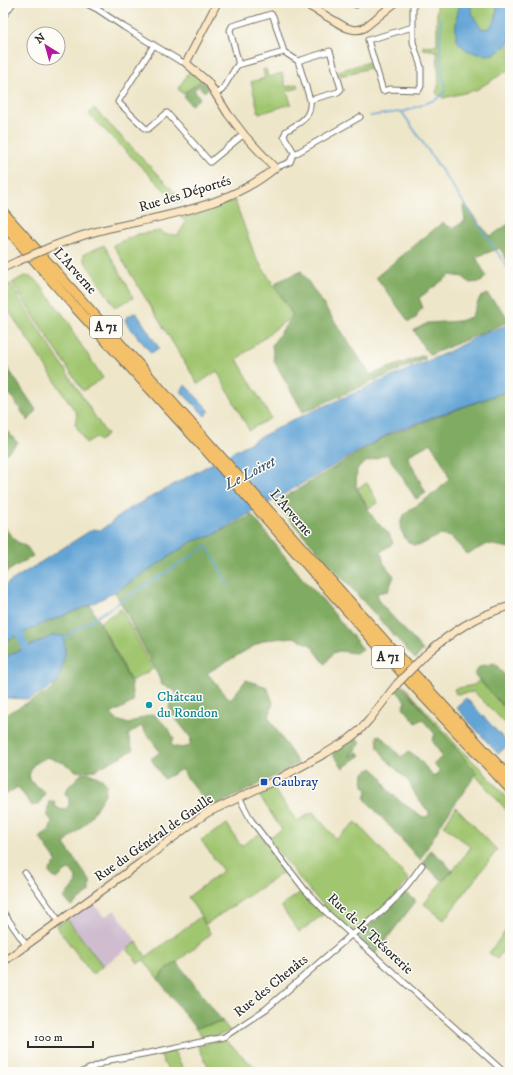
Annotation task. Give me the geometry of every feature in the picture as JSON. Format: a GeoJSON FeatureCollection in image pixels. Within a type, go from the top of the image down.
{"type":"FeatureCollection","features":[{"type":"Feature","properties":{"kind":"highway","name":"L'Arverne"},"geometry":{"type":"LineString","coordinates":[[3,212],[272,519],[410,682],[510,789]]}},
{"type":"Feature","properties":{"kind":"highway","name":"L'Arverne"},"geometry":{"type":"LineString","coordinates":[[3,224],[78,310],[207,445]]}},
{"type":"Feature","properties":{"kind":"highway","name":"L'Arverne"},"geometry":{"type":"LineString","coordinates":[[272,519],[510,778]]}},
{"type":"Feature","properties":{"kind":"main road"},"geometry":{"type":"LineString","coordinates":[[217,3],[186,63],[208,82],[228,114],[275,168]]}},
{"type":"Feature","properties":{"kind":"main road"},"geometry":{"type":"LineString","coordinates":[[304,3],[351,30],[359,30],[364,28],[395,3]]}},
{"type":"Feature","properties":{"kind":"main road","name":"Rue des Déportés"},"geometry":{"type":"LineString","coordinates":[[3,268],[53,246],[86,234],[189,210],[229,196],[252,185],[275,168]]}},
{"type":"Feature","properties":{"kind":"main road","name":"Rue du Général de Gaulle"},"geometry":{"type":"LineString","coordinates":[[3,962],[194,822],[220,806],[280,778],[350,739],[369,720],[397,684],[425,654],[446,637],[466,624],[493,611],[510,606]]}},
{"type":"Feature","properties":{"kind":"street"},"geometry":{"type":"LineString","coordinates":[[3,17],[13,3]]}},
{"type":"Feature","properties":{"kind":"street"},"geometry":{"type":"LineString","coordinates":[[85,3],[186,63]]}},
{"type":"Feature","properties":{"kind":"street"},"geometry":{"type":"LineString","coordinates":[[352,3],[356,5],[359,3]]}},
{"type":"Feature","properties":{"kind":"street"},"geometry":{"type":"LineString","coordinates":[[413,3],[413,27],[413,42],[421,67],[421,86],[419,90],[389,89],[383,91],[368,40],[413,27]]}},
{"type":"Feature","properties":{"kind":"street"},"geometry":{"type":"LineString","coordinates":[[238,65],[230,30],[232,26],[271,14],[273,16],[284,52],[298,61],[310,100],[311,107],[304,120],[286,131],[284,136],[295,154]]}},
{"type":"Feature","properties":{"kind":"street"},"geometry":{"type":"LineString","coordinates":[[154,45],[118,102],[146,130],[167,113],[210,162],[244,134]]}},
{"type":"Feature","properties":{"kind":"street"},"geometry":{"type":"LineString","coordinates":[[216,94],[222,90],[238,65],[284,52]]}},
{"type":"Feature","properties":{"kind":"street"},"geometry":{"type":"LineString","coordinates":[[298,61],[330,52],[341,89],[338,92],[310,100]]}},
{"type":"Feature","properties":{"kind":"street","name":"Rue des Déportés"},"geometry":{"type":"LineString","coordinates":[[275,168],[290,162],[295,154],[360,117]]}},
{"type":"Feature","properties":{"kind":"street","name":"Rue de la Trésorerie"},"geometry":{"type":"LineString","coordinates":[[239,797],[251,820],[305,890],[326,912],[504,1072]]}},
{"type":"Feature","properties":{"kind":"street","name":"Rue des Chenâts"},"geometry":{"type":"LineString","coordinates":[[82,1072],[110,1060],[224,1037],[266,1009],[351,935],[362,928],[392,903],[404,890],[422,865]]}},
{"type":"Feature","properties":{"kind":"street"},"geometry":{"type":"LineString","coordinates":[[25,872],[59,921]]}},
{"type":"Feature","properties":{"kind":"street"},"geometry":{"type":"LineString","coordinates":[[3,912],[26,945]]}},
{"type":"Feature","properties":{"kind":"shaded area"},"geometry":{"type":"Polygon","coordinates":[[[93,903],[104,917],[115,910],[137,942],[103,966],[67,919],[93,903]]]}},
{"type":"Feature","properties":{"kind":"green space"},"geometry":{"type":"Polygon","coordinates":[[[437,3],[510,3],[510,69],[476,90],[443,98],[436,93],[439,83],[437,51],[423,49],[423,46],[437,45],[437,3]]]}},
{"type":"Feature","properties":{"kind":"green space"},"geometry":{"type":"Polygon","coordinates":[[[372,61],[373,67],[340,76],[339,71],[372,61]]]}},
{"type":"Feature","properties":{"kind":"green space"},"geometry":{"type":"Polygon","coordinates":[[[266,69],[268,76],[270,77],[282,73],[286,87],[297,84],[299,88],[287,91],[291,104],[259,114],[251,82],[265,78],[263,70],[266,69]]]}},
{"type":"Feature","properties":{"kind":"green space"},"geometry":{"type":"Polygon","coordinates":[[[190,70],[202,80],[183,94],[178,89],[190,70]]]}},
{"type":"Feature","properties":{"kind":"green space"},"geometry":{"type":"Polygon","coordinates":[[[200,82],[201,84],[203,82],[209,88],[204,92],[199,86],[194,90],[200,98],[191,105],[184,97],[186,94],[185,92],[200,82]]]}},
{"type":"Feature","properties":{"kind":"green space"},"geometry":{"type":"Polygon","coordinates":[[[94,108],[183,201],[177,203],[89,114],[94,108]]]}},
{"type":"Feature","properties":{"kind":"green space"},"geometry":{"type":"Polygon","coordinates":[[[235,201],[255,256],[293,315],[237,359],[271,418],[249,430],[217,371],[198,384],[113,245],[138,234],[161,231],[163,234],[178,235],[186,222],[181,218],[235,201]]]}},
{"type":"Feature","properties":{"kind":"green space"},"geometry":{"type":"Polygon","coordinates":[[[465,204],[491,236],[510,223],[510,266],[500,248],[476,257],[486,276],[481,282],[470,283],[463,277],[450,275],[419,298],[423,308],[417,314],[417,317],[409,322],[376,277],[443,222],[447,226],[454,228],[465,221],[463,207],[465,204]]]}},
{"type":"Feature","properties":{"kind":"green space"},"geometry":{"type":"Polygon","coordinates":[[[104,245],[130,290],[133,298],[115,307],[84,260],[84,254],[104,245]]]}},
{"type":"Feature","properties":{"kind":"green space"},"geometry":{"type":"Polygon","coordinates":[[[301,271],[370,375],[424,355],[425,359],[303,412],[274,361],[272,345],[293,315],[275,287],[277,282],[301,271]]]}},
{"type":"Feature","properties":{"kind":"green space"},"geometry":{"type":"Polygon","coordinates":[[[24,276],[31,277],[38,282],[70,324],[72,331],[103,378],[83,391],[12,283],[24,276]]]}},
{"type":"Feature","properties":{"kind":"green space"},"geometry":{"type":"Polygon","coordinates":[[[10,284],[107,435],[99,441],[96,437],[86,443],[75,424],[77,414],[3,302],[3,288],[10,284]]]}},
{"type":"Feature","properties":{"kind":"green space"},"geometry":{"type":"Polygon","coordinates":[[[487,294],[510,321],[430,355],[424,348],[414,330],[428,323],[459,321],[471,317],[480,297],[487,294]]]}},
{"type":"Feature","properties":{"kind":"green space"},"geometry":{"type":"Polygon","coordinates":[[[3,361],[36,410],[28,421],[3,384],[3,361]]]}},
{"type":"Feature","properties":{"kind":"green space"},"geometry":{"type":"Polygon","coordinates":[[[510,390],[510,548],[488,544],[467,554],[451,537],[440,535],[420,545],[413,545],[406,540],[401,530],[401,521],[404,515],[410,509],[436,492],[449,479],[446,469],[431,443],[407,456],[426,493],[416,499],[387,454],[366,462],[357,469],[356,488],[374,519],[389,534],[393,543],[381,552],[384,564],[394,576],[388,591],[377,593],[380,603],[423,650],[415,659],[275,503],[388,435],[510,390]]]}},
{"type":"Feature","properties":{"kind":"green space"},"geometry":{"type":"Polygon","coordinates":[[[3,427],[18,443],[3,456],[3,427]]]}},
{"type":"Feature","properties":{"kind":"green space"},"geometry":{"type":"Polygon","coordinates":[[[367,483],[378,503],[368,508],[357,488],[367,483]]]}},
{"type":"Feature","properties":{"kind":"green space"},"geometry":{"type":"Polygon","coordinates":[[[252,515],[302,578],[322,599],[363,649],[355,653],[339,651],[333,653],[325,664],[311,645],[294,637],[264,640],[207,673],[230,700],[246,680],[267,687],[273,702],[269,718],[298,763],[211,808],[187,778],[182,769],[164,779],[151,759],[160,752],[141,726],[128,735],[133,750],[95,770],[82,772],[76,771],[64,763],[47,757],[33,765],[29,775],[31,782],[45,793],[39,804],[32,806],[18,787],[3,796],[3,717],[53,689],[65,654],[64,636],[54,635],[3,658],[3,642],[90,605],[131,683],[133,702],[111,714],[117,720],[129,724],[153,714],[170,732],[174,739],[171,743],[172,746],[182,748],[190,745],[191,738],[172,714],[169,706],[171,701],[176,697],[176,692],[162,685],[115,592],[193,541],[212,536],[252,515]]]}},
{"type":"Feature","properties":{"kind":"green space"},"geometry":{"type":"Polygon","coordinates":[[[3,526],[17,542],[27,547],[33,556],[3,574],[3,526]]]}},
{"type":"Feature","properties":{"kind":"green space"},"geometry":{"type":"Polygon","coordinates":[[[121,609],[153,669],[131,681],[100,622],[121,609]]]}},
{"type":"Feature","properties":{"kind":"green space"},"geometry":{"type":"Polygon","coordinates":[[[495,663],[510,683],[510,702],[502,705],[474,674],[480,666],[495,663]]]}},
{"type":"Feature","properties":{"kind":"green space"},"geometry":{"type":"Polygon","coordinates":[[[479,680],[502,705],[507,716],[510,718],[510,728],[474,692],[456,694],[454,689],[474,685],[479,680]]]}},
{"type":"Feature","properties":{"kind":"green space"},"geometry":{"type":"Polygon","coordinates":[[[401,685],[477,773],[444,819],[420,860],[365,799],[367,791],[363,783],[364,773],[372,768],[381,776],[387,789],[402,803],[423,817],[429,816],[429,812],[417,798],[409,782],[386,759],[378,748],[377,736],[380,735],[401,757],[408,752],[418,758],[434,777],[439,771],[434,764],[442,756],[432,740],[435,734],[422,719],[416,723],[403,707],[406,702],[396,690],[401,685]]]}},
{"type":"Feature","properties":{"kind":"green space"},"geometry":{"type":"Polygon","coordinates":[[[403,685],[460,749],[481,769],[510,801],[510,814],[476,776],[403,685]]]}},
{"type":"Feature","properties":{"kind":"green space"},"geometry":{"type":"Polygon","coordinates":[[[357,738],[361,743],[349,757],[357,752],[361,755],[343,768],[332,753],[357,738]]]}},
{"type":"Feature","properties":{"kind":"green space"},"geometry":{"type":"Polygon","coordinates":[[[89,773],[102,779],[106,784],[105,794],[88,821],[64,844],[90,881],[90,892],[71,906],[64,898],[75,886],[76,877],[70,869],[57,879],[49,873],[51,868],[57,862],[40,838],[50,829],[52,821],[47,815],[49,801],[54,801],[56,807],[62,810],[66,809],[69,805],[69,799],[65,793],[67,788],[81,774],[89,773]]]}},
{"type":"Feature","properties":{"kind":"green space"},"geometry":{"type":"Polygon","coordinates":[[[271,785],[297,821],[313,812],[336,839],[356,822],[409,880],[382,911],[354,931],[344,926],[318,900],[268,838],[282,830],[257,792],[271,785]]]}},
{"type":"Feature","properties":{"kind":"green space"},"geometry":{"type":"Polygon","coordinates":[[[456,807],[497,850],[444,920],[424,904],[471,847],[444,826],[456,807]]]}},
{"type":"Feature","properties":{"kind":"green space"},"geometry":{"type":"Polygon","coordinates":[[[227,824],[241,846],[259,834],[287,870],[206,924],[188,897],[223,871],[201,840],[227,824]]]}},
{"type":"Feature","properties":{"kind":"green space"},"geometry":{"type":"Polygon","coordinates":[[[430,850],[443,860],[452,871],[443,881],[423,864],[430,850]]]}},
{"type":"Feature","properties":{"kind":"green space"},"geometry":{"type":"Polygon","coordinates":[[[304,890],[324,914],[299,932],[281,906],[304,890]]]}},
{"type":"Feature","properties":{"kind":"green space"},"geometry":{"type":"Polygon","coordinates":[[[404,893],[407,893],[416,901],[375,954],[356,936],[386,912],[404,893]]]}},
{"type":"Feature","properties":{"kind":"green space"},"geometry":{"type":"Polygon","coordinates":[[[200,917],[211,934],[164,971],[158,979],[144,960],[138,963],[127,949],[137,942],[146,957],[200,917]]]}},
{"type":"Feature","properties":{"kind":"green space"},"geometry":{"type":"Polygon","coordinates":[[[67,919],[103,966],[92,974],[56,926],[67,919]]]}},
{"type":"Feature","properties":{"kind":"green space"},"geometry":{"type":"Polygon","coordinates":[[[510,925],[510,942],[497,959],[489,953],[510,925]]]}},
{"type":"Feature","properties":{"kind":"green space"},"geometry":{"type":"Polygon","coordinates":[[[177,962],[223,1022],[195,1028],[158,979],[164,971],[177,962]]]}},
{"type":"Feature","properties":{"kind":"green space"},"geometry":{"type":"Polygon","coordinates":[[[223,1022],[230,1031],[203,1039],[195,1028],[223,1022]]]}},
{"type":"Feature","properties":{"kind":"green space"},"geometry":{"type":"Polygon","coordinates":[[[224,1039],[260,1072],[211,1072],[198,1046],[224,1039]]]}},
{"type":"Feature","properties":{"kind":"green space"},"geometry":{"type":"Polygon","coordinates":[[[174,1051],[185,1072],[169,1072],[159,1053],[174,1051]]]}},
{"type":"Feature","properties":{"kind":"water"},"geometry":{"type":"Polygon","coordinates":[[[460,3],[471,3],[471,10],[475,19],[481,28],[487,29],[495,21],[497,3],[510,3],[510,41],[500,51],[486,55],[474,53],[464,48],[457,40],[456,36],[456,22],[460,3]]]}},
{"type":"Feature","properties":{"kind":"water"},"geometry":{"type":"Polygon","coordinates":[[[134,313],[137,314],[159,348],[151,353],[125,320],[134,313]]]}},
{"type":"Feature","properties":{"kind":"water","name":"Le Loiret"},"geometry":{"type":"Polygon","coordinates":[[[510,324],[510,390],[392,432],[211,536],[193,541],[115,592],[90,605],[3,642],[3,586],[93,529],[101,530],[127,510],[288,422],[448,352],[482,334],[510,324]]]}},
{"type":"Feature","properties":{"kind":"water"},"geometry":{"type":"Polygon","coordinates":[[[185,385],[209,410],[205,416],[180,391],[185,385]]]}},
{"type":"Feature","properties":{"kind":"water"},"geometry":{"type":"Polygon","coordinates":[[[54,635],[64,636],[65,654],[57,682],[29,699],[3,698],[3,658],[54,635]]]}},
{"type":"Feature","properties":{"kind":"water"},"geometry":{"type":"Polygon","coordinates":[[[466,698],[507,742],[508,745],[498,754],[456,707],[466,698]]]}},
{"type":"Feature","properties":{"kind":"waterway"},"geometry":{"type":"LineString","coordinates":[[441,18],[440,51],[445,86]]}},
{"type":"Feature","properties":{"kind":"waterway"},"geometry":{"type":"LineString","coordinates":[[370,116],[406,111],[437,99],[444,93],[445,90]]}},
{"type":"Feature","properties":{"kind":"waterway"},"geometry":{"type":"LineString","coordinates":[[402,112],[510,271]]}},
{"type":"Feature","properties":{"kind":"waterway"},"geometry":{"type":"LineString","coordinates":[[64,638],[207,546],[229,586]]}},
{"type":"Feature","properties":{"kind":"waterway"},"geometry":{"type":"LineString","coordinates":[[16,625],[28,654],[25,655]]}},
{"type":"Feature","properties":{"kind":"place","name":"Château du Rondon"},"geometry":{"type":"Point","coordinates":[149,705]}},
{"type":"Feature","properties":{"kind":"place","name":"Caubray"},"geometry":{"type":"Point","coordinates":[264,782]}}]}
